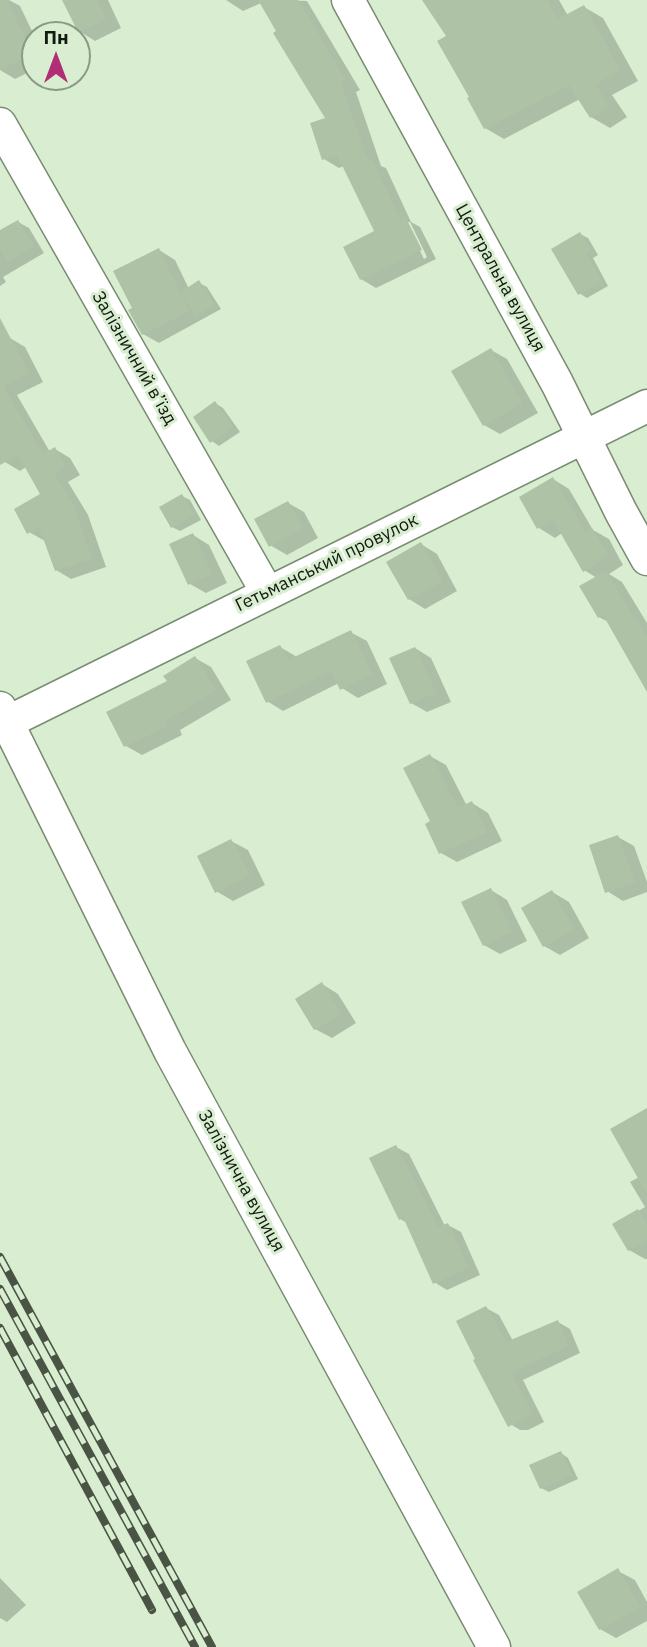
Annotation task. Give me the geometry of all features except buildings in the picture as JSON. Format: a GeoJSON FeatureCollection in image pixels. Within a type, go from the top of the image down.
{"type":"FeatureCollection","features":[{"type":"Feature","properties":{"kind":"street","name":"Центральна вулиця"},"geometry":{"type":"LineString","coordinates":[[348,0],[551,371],[647,559]]}},
{"type":"Feature","properties":{"kind":"street","name":"Залізничний в’їзд"},"geometry":{"type":"LineString","coordinates":[[0,124],[267,592]]}},
{"type":"Feature","properties":{"kind":"street","name":"Гетьманський провулок"},"geometry":{"type":"LineString","coordinates":[[4,715],[267,592],[647,406]]}},
{"type":"Feature","properties":{"kind":"street","name":"Залізнична вулиця"},"geometry":{"type":"LineString","coordinates":[[4,715],[170,1051],[494,1647]]}},
{"type":"Feature","properties":{"kind":"railway"},"geometry":{"type":"LineString","coordinates":[[0,1257],[212,1647]]}},
{"type":"Feature","properties":{"kind":"railway"},"geometry":{"type":"LineString","coordinates":[[0,1289],[195,1647]]}},
{"type":"Feature","properties":{"kind":"railway"},"geometry":{"type":"LineString","coordinates":[[0,1328],[152,1610]]}}]}
